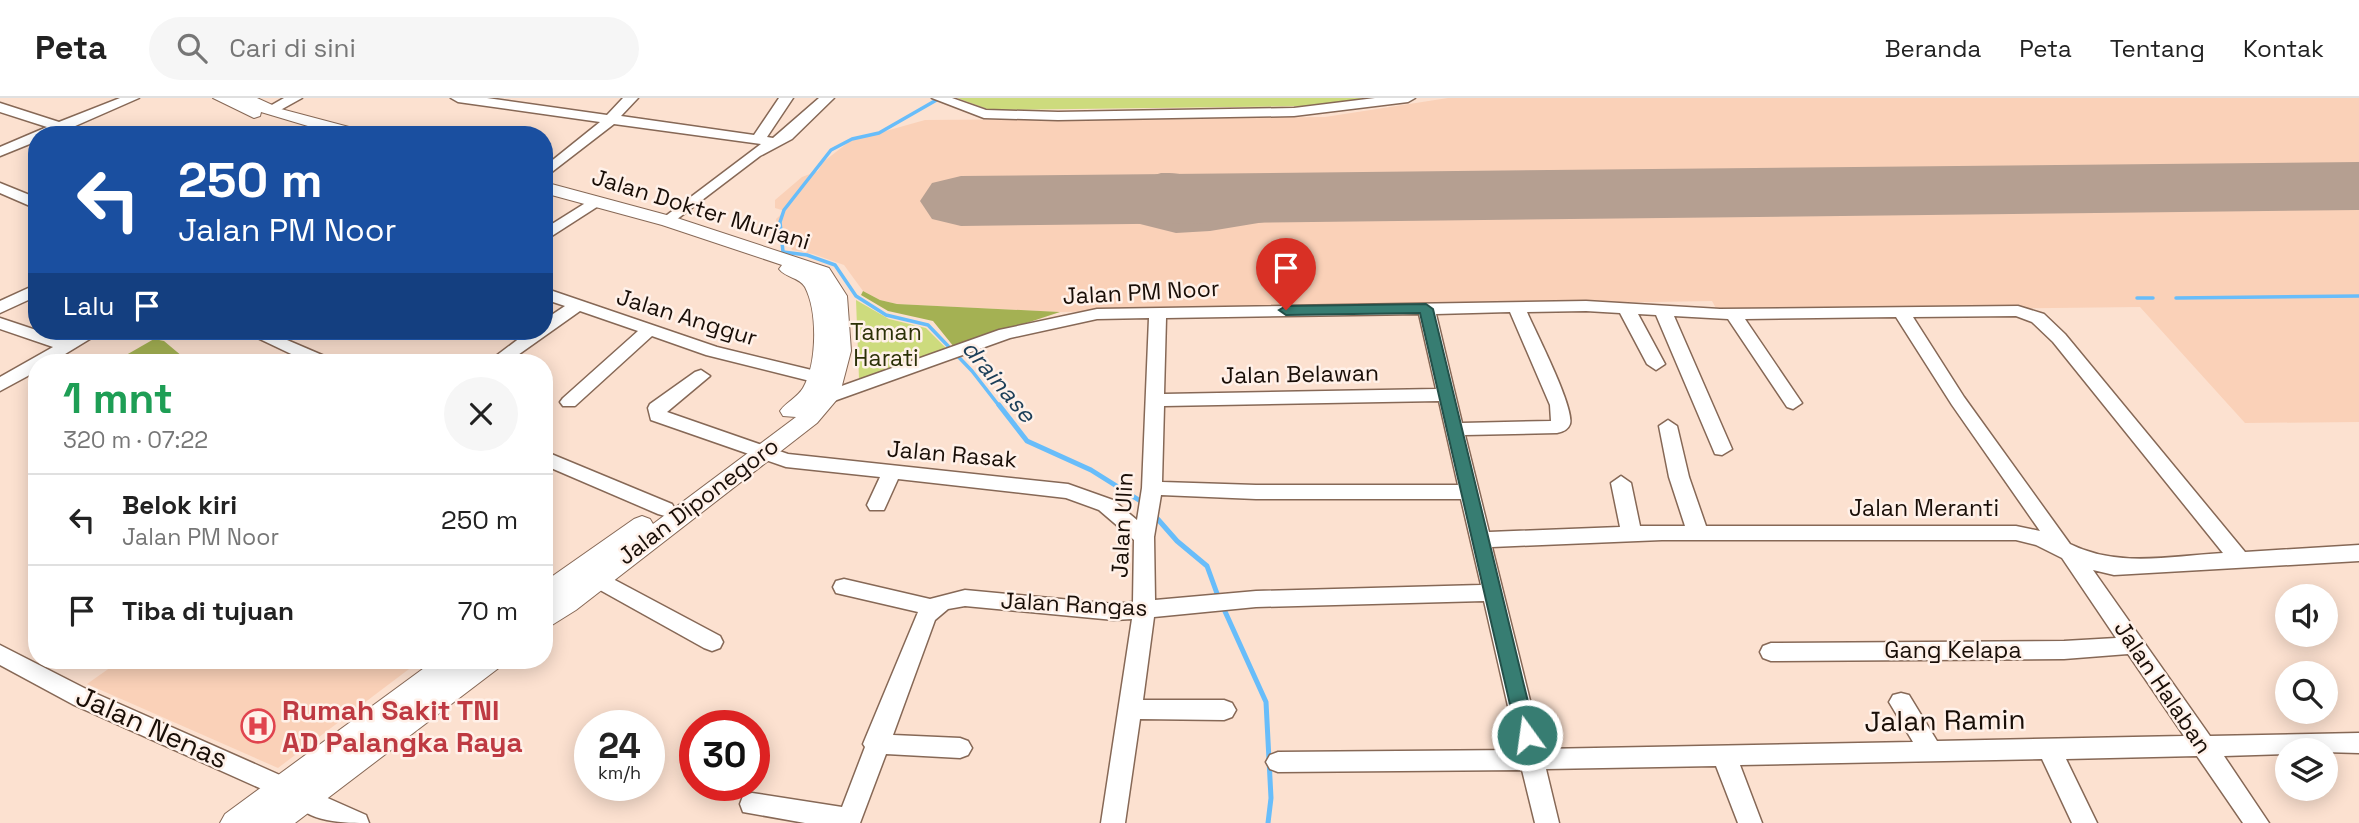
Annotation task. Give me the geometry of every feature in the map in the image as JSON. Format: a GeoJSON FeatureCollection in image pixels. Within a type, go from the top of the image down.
{"type":"FeatureCollection","features":[{"type":"Feature","properties":{"kind":"main road"},"geometry":{"type":"LineString","coordinates":[[221,98],[292,126]]}},
{"type":"Feature","properties":{"kind":"main road"},"geometry":{"type":"LineString","coordinates":[[244,98],[270,110],[326,126]]}},
{"type":"Feature","properties":{"kind":"main road","name":"Jalan Dokter Murjani"},"geometry":{"type":"LineString","coordinates":[[553,191],[590,206],[794,266],[808,278],[818,292],[829,382]]}},
{"type":"Feature","properties":{"kind":"main road","name":"Jalan Dokter Murjani"},"geometry":{"type":"LineString","coordinates":[[553,199],[668,221],[727,245]]}},
{"type":"Feature","properties":{"kind":"main road","name":"Jalan Diponegoro"},"geometry":{"type":"LineString","coordinates":[[553,613],[754,450],[829,382]]}},
{"type":"Feature","properties":{"kind":"main road","name":"Jalan Diponegoro"},"geometry":{"type":"LineString","coordinates":[[553,588],[754,450]]}},
{"type":"Feature","properties":{"kind":"main road"},"geometry":{"type":"LineString","coordinates":[[272,823],[293,793],[443,669]]}},
{"type":"Feature","properties":{"kind":"main road"},"geometry":{"type":"LineString","coordinates":[[235,823],[293,793],[478,669]]}},
{"type":"Feature","properties":{"kind":"street"},"geometry":{"type":"LineString","coordinates":[[0,107],[60,126],[132,98]]}},
{"type":"Feature","properties":{"kind":"street"},"geometry":{"type":"LineString","coordinates":[[270,110],[295,98]]}},
{"type":"Feature","properties":{"kind":"street"},"geometry":{"type":"LineString","coordinates":[[458,98],[498,101],[555,112],[775,142]]}},
{"type":"Feature","properties":{"kind":"street"},"geometry":{"type":"LineString","coordinates":[[555,112],[569,98]]}},
{"type":"Feature","properties":{"kind":"street"},"geometry":{"type":"LineString","coordinates":[[553,166],[631,98]]}},
{"type":"Feature","properties":{"kind":"street"},"geometry":{"type":"LineString","coordinates":[[758,140],[786,98]]}},
{"type":"Feature","properties":{"kind":"street"},"geometry":{"type":"LineString","coordinates":[[668,221],[755,153],[798,126],[827,98]]}},
{"type":"Feature","properties":{"kind":"street"},"geometry":{"type":"LineString","coordinates":[[941,99],[984,114],[1058,116],[1294,112],[1408,98]]}},
{"type":"Feature","properties":{"kind":"street"},"geometry":{"type":"LineString","coordinates":[[0,152],[28,139]]}},
{"type":"Feature","properties":{"kind":"street"},"geometry":{"type":"LineString","coordinates":[[0,187],[28,200]]}},
{"type":"Feature","properties":{"kind":"street"},"geometry":{"type":"LineString","coordinates":[[553,230],[590,206]]}},
{"type":"Feature","properties":{"kind":"street"},"geometry":{"type":"LineString","coordinates":[[0,308],[28,294]]}},
{"type":"Feature","properties":{"kind":"street","name":"Jalan Anggur"},"geometry":{"type":"LineString","coordinates":[[553,297],[648,331],[829,382]]}},
{"type":"Feature","properties":{"kind":"street"},"geometry":{"type":"LineString","coordinates":[[553,322],[576,306]]}},
{"type":"Feature","properties":{"kind":"street"},"geometry":{"type":"LineString","coordinates":[[1456,429],[1558,427],[1561,424],[1559,405],[1516,307]]}},
{"type":"Feature","properties":{"kind":"street","name":"Jalan PM Noor"},"geometry":{"type":"LineString","coordinates":[[829,382],[937,358],[1005,334],[1074,317],[1516,307],[1733,313],[2007,310],[2025,313],[2043,322],[2059,338],[2239,559]]}},
{"type":"Feature","properties":{"kind":"street"},"geometry":{"type":"LineString","coordinates":[[1626,308],[1656,364]]}},
{"type":"Feature","properties":{"kind":"street"},"geometry":{"type":"LineString","coordinates":[[1426,309],[1547,823]]}},
{"type":"Feature","properties":{"kind":"street"},"geometry":{"type":"LineString","coordinates":[[1661,309],[1682,345],[1707,418],[1722,449]]}},
{"type":"Feature","properties":{"kind":"street","name":"Jalan Halaban"},"geometry":{"type":"LineString","coordinates":[[1901,311],[1958,401],[2135,645],[2256,823]]}},
{"type":"Feature","properties":{"kind":"street","name":"Jalan Ulin"},"geometry":{"type":"LineString","coordinates":[[1113,823],[1144,611],[1144,537],[1152,488],[1158,313]]}},
{"type":"Feature","properties":{"kind":"street"},"geometry":{"type":"LineString","coordinates":[[1733,313],[1793,403]]}},
{"type":"Feature","properties":{"kind":"street"},"geometry":{"type":"LineString","coordinates":[[0,323],[28,333]]}},
{"type":"Feature","properties":{"kind":"street"},"geometry":{"type":"LineString","coordinates":[[569,402],[648,331]]}},
{"type":"Feature","properties":{"kind":"street"},"geometry":{"type":"LineString","coordinates":[[50,340],[67,346]]}},
{"type":"Feature","properties":{"kind":"street"},"geometry":{"type":"LineString","coordinates":[[53,354],[78,340]]}},
{"type":"Feature","properties":{"kind":"street"},"geometry":{"type":"LineString","coordinates":[[273,340],[305,354]]}},
{"type":"Feature","properties":{"kind":"street"},"geometry":{"type":"LineString","coordinates":[[508,354],[528,340]]}},
{"type":"Feature","properties":{"kind":"street"},"geometry":{"type":"LineString","coordinates":[[0,385],[28,369]]}},
{"type":"Feature","properties":{"kind":"street","name":"Jalan Rasak"},"geometry":{"type":"LineString","coordinates":[[701,376],[657,408],[658,416],[754,450],[799,462],[1068,491],[1106,505],[1144,537]]}},
{"type":"Feature","properties":{"kind":"street","name":"Jalan Belawan"},"geometry":{"type":"LineString","coordinates":[[1154,400],[1447,395]]}},
{"type":"Feature","properties":{"kind":"street"},"geometry":{"type":"LineString","coordinates":[[1668,426],[1679,477],[1698,533]]}},
{"type":"Feature","properties":{"kind":"street"},"geometry":{"type":"LineString","coordinates":[[553,461],[665,509]]}},
{"type":"Feature","properties":{"kind":"street"},"geometry":{"type":"LineString","coordinates":[[877,505],[891,473]]}},
{"type":"Feature","properties":{"kind":"street"},"geometry":{"type":"LineString","coordinates":[[1621,483],[1631,533]]}},
{"type":"Feature","properties":{"kind":"street"},"geometry":{"type":"LineString","coordinates":[[1152,488],[1256,492],[1469,492]]}},
{"type":"Feature","properties":{"kind":"street","name":"Jalan Meranti"},"geometry":{"type":"LineString","coordinates":[[1480,540],[1631,533],[2016,533],[2064,548],[2082,561],[2114,567],[2359,553]]}},
{"type":"Feature","properties":{"kind":"street"},"geometry":{"type":"LineString","coordinates":[[598,579],[712,642]]}},
{"type":"Feature","properties":{"kind":"street"},"geometry":{"type":"LineString","coordinates":[[752,804],[848,821],[875,744],[931,607],[844,587]]}},
{"type":"Feature","properties":{"kind":"street","name":"Jalan Rangas"},"geometry":{"type":"LineString","coordinates":[[931,607],[947,599],[965,598],[1114,612],[1256,600],[1492,593]]}},
{"type":"Feature","properties":{"kind":"street","name":"Gang Kelapa"},"geometry":{"type":"LineString","coordinates":[[1771,652],[2037,650],[2135,645]]}},
{"type":"Feature","properties":{"kind":"street","name":"Jalan Nenas"},"geometry":{"type":"LineString","coordinates":[[0,654],[82,698],[357,823]]}},
{"type":"Feature","properties":{"kind":"street"},"geometry":{"type":"LineString","coordinates":[[1901,702],[1930,750]]}},
{"type":"Feature","properties":{"kind":"street"},"geometry":{"type":"LineString","coordinates":[[1131,709],[1224,710]]}},
{"type":"Feature","properties":{"kind":"street","name":"Jalan Ramin"},"geometry":{"type":"LineString","coordinates":[[1278,762],[2359,743]]}},
{"type":"Feature","properties":{"kind":"street"},"geometry":{"type":"LineString","coordinates":[[875,744],[960,748]]}},
{"type":"Feature","properties":{"kind":"street"},"geometry":{"type":"LineString","coordinates":[[2048,747],[2085,823]]}},
{"type":"Feature","properties":{"kind":"street"},"geometry":{"type":"LineString","coordinates":[[1724,755],[1750,823]]}},
{"type":"Feature","properties":{"kind":"shaded area"},"geometry":{"type":"Polygon","coordinates":[[[1448,98],[2359,98],[2359,422],[2245,423],[2140,307],[1718,312],[1712,301],[1060,312],[897,304],[880,300],[863,291],[844,265],[792,250],[788,240],[780,239],[776,219],[785,211],[775,208],[775,200],[802,177],[818,171],[823,162],[850,141],[925,120],[1325,117],[1448,98]]]}},
{"type":"Feature","properties":{"kind":"shaded area","name":"Rumah Sakit TNI AD Palangka Raya"},"geometry":{"type":"Polygon","coordinates":[[[108,669],[409,669],[278,768],[87,684],[108,669]]]}},
{"type":"Feature","properties":{"kind":"green space"},"geometry":{"type":"Polygon","coordinates":[[[957,98],[1369,98],[1319,106],[990,110],[957,98]]]}},
{"type":"Feature","properties":{"kind":"green space"},"geometry":{"type":"Polygon","coordinates":[[[863,291],[880,300],[897,304],[1060,312],[954,347],[933,321],[888,311],[861,295],[863,291]]]}},
{"type":"Feature","properties":{"kind":"green space","name":"Taman Harati"},"geometry":{"type":"Polygon","coordinates":[[[856,300],[889,319],[926,328],[950,352],[859,379],[856,300]]]}},
{"type":"Feature","properties":{"kind":"green space"},"geometry":{"type":"Polygon","coordinates":[[[152,340],[159,340],[179,354],[128,354],[152,340]]]}},
{"type":"Feature","properties":{"kind":"waterway","name":"drainase"},"geometry":{"type":"LineString","coordinates":[[940,98],[879,133],[852,139],[831,150],[784,210],[780,222],[783,252],[807,255],[835,265],[856,296],[886,315],[928,325],[972,371],[1000,407]]}},
{"type":"Feature","properties":{"kind":"waterway"},"geometry":{"type":"LineString","coordinates":[[2176,298],[2359,296]]}},
{"type":"Feature","properties":{"kind":"waterway"},"geometry":{"type":"LineString","coordinates":[[2137,298],[2153,298]]}},
{"type":"Feature","properties":{"kind":"waterway","name":"drainase"},"geometry":{"type":"LineString","coordinates":[[999,405],[1027,441],[1091,470],[1142,502]]}},
{"type":"Feature","properties":{"kind":"waterway","name":"drainase"},"geometry":{"type":"LineString","coordinates":[[1155,516],[1177,541],[1207,566],[1219,599]]}},
{"type":"Feature","properties":{"kind":"waterway","name":"drainase"},"geometry":{"type":"LineString","coordinates":[[1223,607],[1266,702],[1271,798],[1268,823]]}},
{"type":"Feature","properties":{"kind":"taxiway"},"geometry":{"type":"LineString","coordinates":[[1209,198],[1186,185],[1161,183],[1144,189],[1140,205],[1148,216],[1176,223],[1210,221],[1363,196]]}},
{"type":"Feature","properties":{"kind":"runway"},"geometry":{"type":"LineString","coordinates":[[961,201],[2359,186]]}},
{"type":"Feature","properties":{"kind":"place","name":"Rumah Sakit TNI AD Palangka Raya"},"geometry":{"type":"Point","coordinates":[258,726]}},
{"type":"Feature","properties":{"kind":"route"},"geometry":{"type":"LineString","coordinates":[[1286,310],[1426,309],[1527,735]]}}]}
